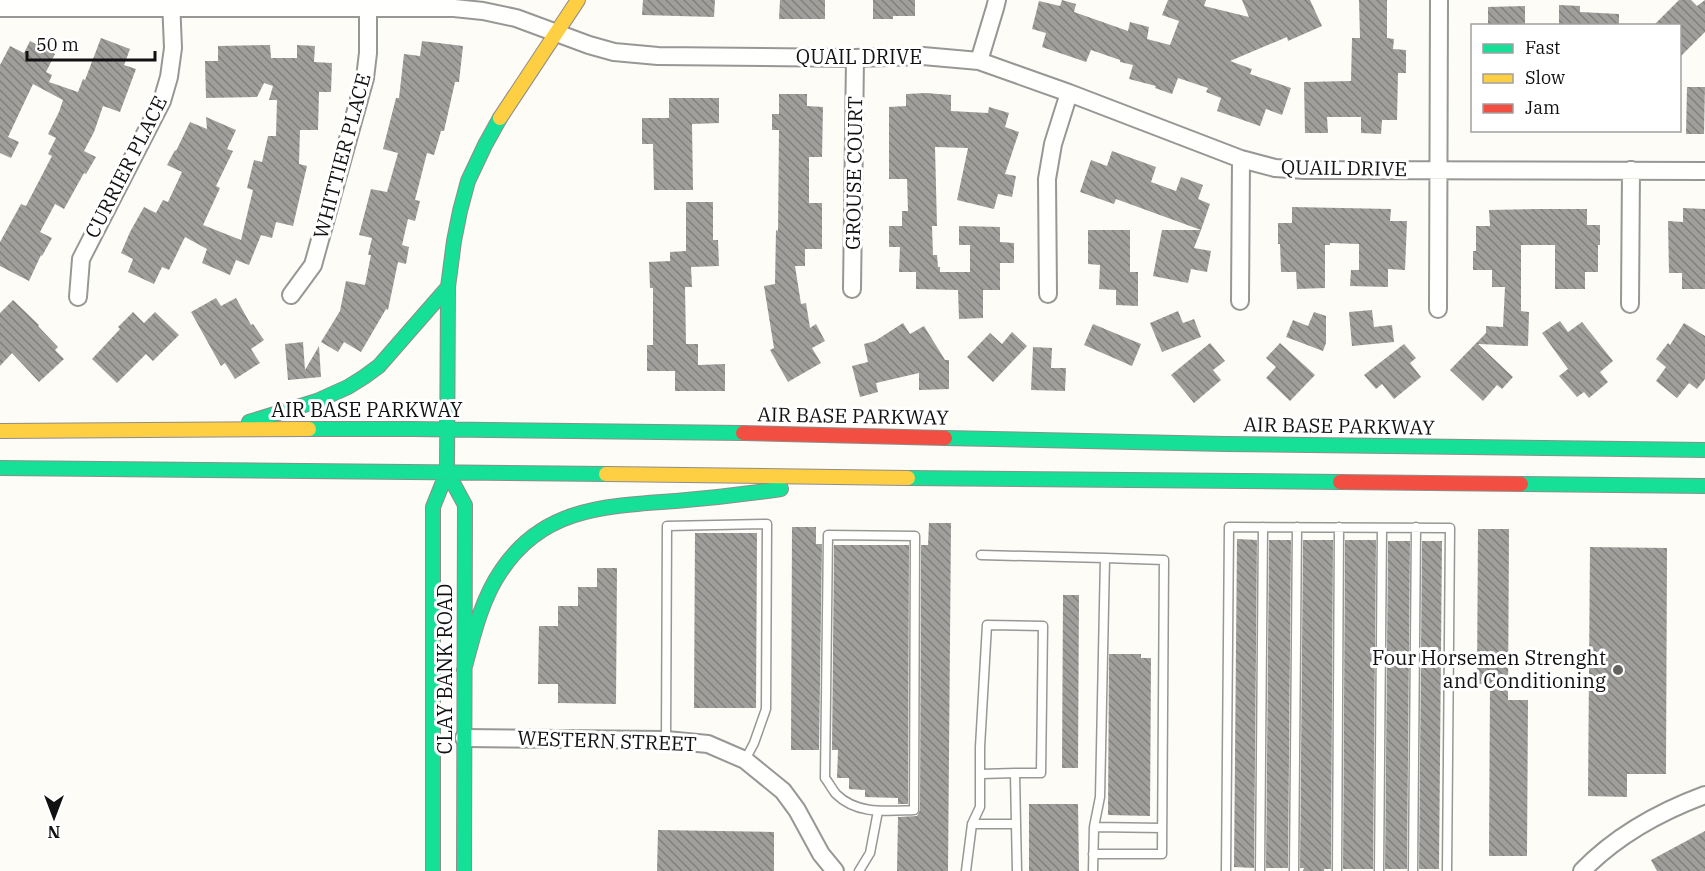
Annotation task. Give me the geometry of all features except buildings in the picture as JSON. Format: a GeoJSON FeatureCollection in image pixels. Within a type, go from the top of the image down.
{"type":"FeatureCollection","features":[{"type":"Feature","properties":{"kind":"main road","name":"CLAY BANK ROAD"},"geometry":{"type":"LineString","coordinates":[[433,871],[434,507],[447,472],[448,287],[458,225],[474,168],[500,117],[578,0]]}},
{"type":"Feature","properties":{"kind":"main road"},"geometry":{"type":"LineString","coordinates":[[220,430],[321,399],[351,386],[379,366],[448,287]]}},
{"type":"Feature","properties":{"kind":"main road","name":"AIR BASE PARKWAY"},"geometry":{"type":"LineString","coordinates":[[0,431],[448,429],[706,432],[1225,444],[1705,450]]}},
{"type":"Feature","properties":{"kind":"main road"},"geometry":{"type":"LineString","coordinates":[[0,468],[1705,486]]}},
{"type":"Feature","properties":{"kind":"main road","name":"CLAY BANK ROAD"},"geometry":{"type":"LineString","coordinates":[[447,472],[465,506],[464,871]]}},
{"type":"Feature","properties":{"kind":"main road"},"geometry":{"type":"LineString","coordinates":[[464,670],[478,621],[501,569],[520,547],[563,518],[590,509],[747,494],[857,477]]}},
{"type":"Feature","properties":{"kind":"street"},"geometry":{"type":"LineString","coordinates":[[978,61],[997,0]]}},
{"type":"Feature","properties":{"kind":"street"},"geometry":{"type":"LineString","coordinates":[[1438,309],[1439,0]]}},
{"type":"Feature","properties":{"kind":"street","name":"QUAIL DRIVE"},"geometry":{"type":"LineString","coordinates":[[0,8],[171,4],[483,11],[516,18],[614,52],[658,56],[855,58],[923,56],[978,61],[1070,93],[1241,159],[1275,168],[1705,171]]}},
{"type":"Feature","properties":{"kind":"street","name":"CURRIER PLACE"},"geometry":{"type":"LineString","coordinates":[[78,297],[81,259],[162,101],[169,77],[173,48],[171,4]]}},
{"type":"Feature","properties":{"kind":"street","name":"WHITTIER PLACE"},"geometry":{"type":"LineString","coordinates":[[291,295],[314,265],[365,78],[368,53],[368,9]]}},
{"type":"Feature","properties":{"kind":"street","name":"GROUSE COURT"},"geometry":{"type":"LineString","coordinates":[[852,289],[855,58]]}},
{"type":"Feature","properties":{"kind":"street"},"geometry":{"type":"LineString","coordinates":[[1048,294],[1047,179],[1053,144],[1070,93]]}},
{"type":"Feature","properties":{"kind":"street"},"geometry":{"type":"LineString","coordinates":[[1240,301],[1241,159]]}},
{"type":"Feature","properties":{"kind":"street"},"geometry":{"type":"LineString","coordinates":[[1630,304],[1631,170]]}},
{"type":"Feature","properties":{"kind":"street","name":"WESTERN STREET"},"geometry":{"type":"LineString","coordinates":[[464,738],[666,740],[708,744],[745,760],[783,791],[797,810],[821,854],[835,871]]}},
{"type":"Feature","properties":{"kind":"street"},"geometry":{"type":"LineString","coordinates":[[1582,871],[1600,853],[1646,822],[1705,795]]}},
{"type":"Feature","properties":{"kind":"lane"},"geometry":{"type":"LineString","coordinates":[[666,740],[667,526],[767,524],[766,709],[754,743],[745,760]]}},
{"type":"Feature","properties":{"kind":"lane"},"geometry":{"type":"LineString","coordinates":[[1226,871],[1229,527],[1450,528],[1447,871]]}},
{"type":"Feature","properties":{"kind":"lane"},"geometry":{"type":"LineString","coordinates":[[1260,871],[1263,527]]}},
{"type":"Feature","properties":{"kind":"lane"},"geometry":{"type":"LineString","coordinates":[[1294,871],[1297,527]]}},
{"type":"Feature","properties":{"kind":"lane"},"geometry":{"type":"LineString","coordinates":[[1336,871],[1339,527]]}},
{"type":"Feature","properties":{"kind":"lane"},"geometry":{"type":"LineString","coordinates":[[1413,871],[1416,527]]}},
{"type":"Feature","properties":{"kind":"lane"},"geometry":{"type":"LineString","coordinates":[[1379,871],[1382,528]]}},
{"type":"Feature","properties":{"kind":"lane"},"geometry":{"type":"LineString","coordinates":[[828,536],[915,536],[914,810],[878,811],[855,807],[837,794],[825,778],[828,536]]}},
{"type":"Feature","properties":{"kind":"lane"},"geometry":{"type":"LineString","coordinates":[[981,555],[1164,560],[1162,854],[1093,854]]}},
{"type":"Feature","properties":{"kind":"lane"},"geometry":{"type":"LineString","coordinates":[[1093,871],[1094,827],[1100,797],[1106,558]]}},
{"type":"Feature","properties":{"kind":"lane"},"geometry":{"type":"LineString","coordinates":[[966,871],[972,824],[980,807],[980,747],[987,625],[1043,626],[1041,773],[981,774]]}},
{"type":"Feature","properties":{"kind":"lane"},"geometry":{"type":"LineString","coordinates":[[1015,773],[1017,871]]}},
{"type":"Feature","properties":{"kind":"lane"},"geometry":{"type":"LineString","coordinates":[[859,871],[870,853],[878,811]]}},
{"type":"Feature","properties":{"kind":"lane"},"geometry":{"type":"LineString","coordinates":[[972,824],[1016,824]]}},
{"type":"Feature","properties":{"kind":"lane"},"geometry":{"type":"LineString","coordinates":[[1094,827],[1162,828]]}},
{"type":"Feature","properties":{"kind":"traffic: fast"},"geometry":{"type":"LineString","coordinates":[[433,871],[433,507],[447,472],[448,287],[454,241],[468,181],[500,118]]}},
{"type":"Feature","properties":{"kind":"traffic: fast"},"geometry":{"type":"LineString","coordinates":[[249,422],[317,401],[364,377],[379,366],[448,287]]}},
{"type":"Feature","properties":{"kind":"traffic: fast"},"geometry":{"type":"LineString","coordinates":[[309,429],[743,433]]}},
{"type":"Feature","properties":{"kind":"traffic: fast"},"geometry":{"type":"LineString","coordinates":[[945,438],[1705,450]]}},
{"type":"Feature","properties":{"kind":"traffic: fast"},"geometry":{"type":"LineString","coordinates":[[0,468],[606,474]]}},
{"type":"Feature","properties":{"kind":"traffic: fast"},"geometry":{"type":"LineString","coordinates":[[447,472],[465,505],[464,871]]}},
{"type":"Feature","properties":{"kind":"traffic: fast"},"geometry":{"type":"LineString","coordinates":[[908,478],[1340,482]]}},
{"type":"Feature","properties":{"kind":"traffic: fast"},"geometry":{"type":"LineString","coordinates":[[1521,484],[1705,486]]}},
{"type":"Feature","properties":{"kind":"traffic: fast"},"geometry":{"type":"LineString","coordinates":[[464,670],[474,632],[494,582],[518,550],[536,534],[556,522],[601,508],[781,489]]}},
{"type":"Feature","properties":{"kind":"traffic: slow"},"geometry":{"type":"LineString","coordinates":[[500,118],[578,0]]}},
{"type":"Feature","properties":{"kind":"traffic: slow"},"geometry":{"type":"LineString","coordinates":[[0,431],[309,429]]}},
{"type":"Feature","properties":{"kind":"traffic: slow"},"geometry":{"type":"LineString","coordinates":[[606,474],[908,478]]}},
{"type":"Feature","properties":{"kind":"traffic: jam"},"geometry":{"type":"LineString","coordinates":[[743,433],[945,438]]}},
{"type":"Feature","properties":{"kind":"traffic: jam"},"geometry":{"type":"LineString","coordinates":[[1340,482],[1521,484]]}},
{"type":"Feature","properties":{"kind":"place","name":"Four Horsemen Strenght and Conditioning"},"geometry":{"type":"Point","coordinates":[1618,670]}}]}
